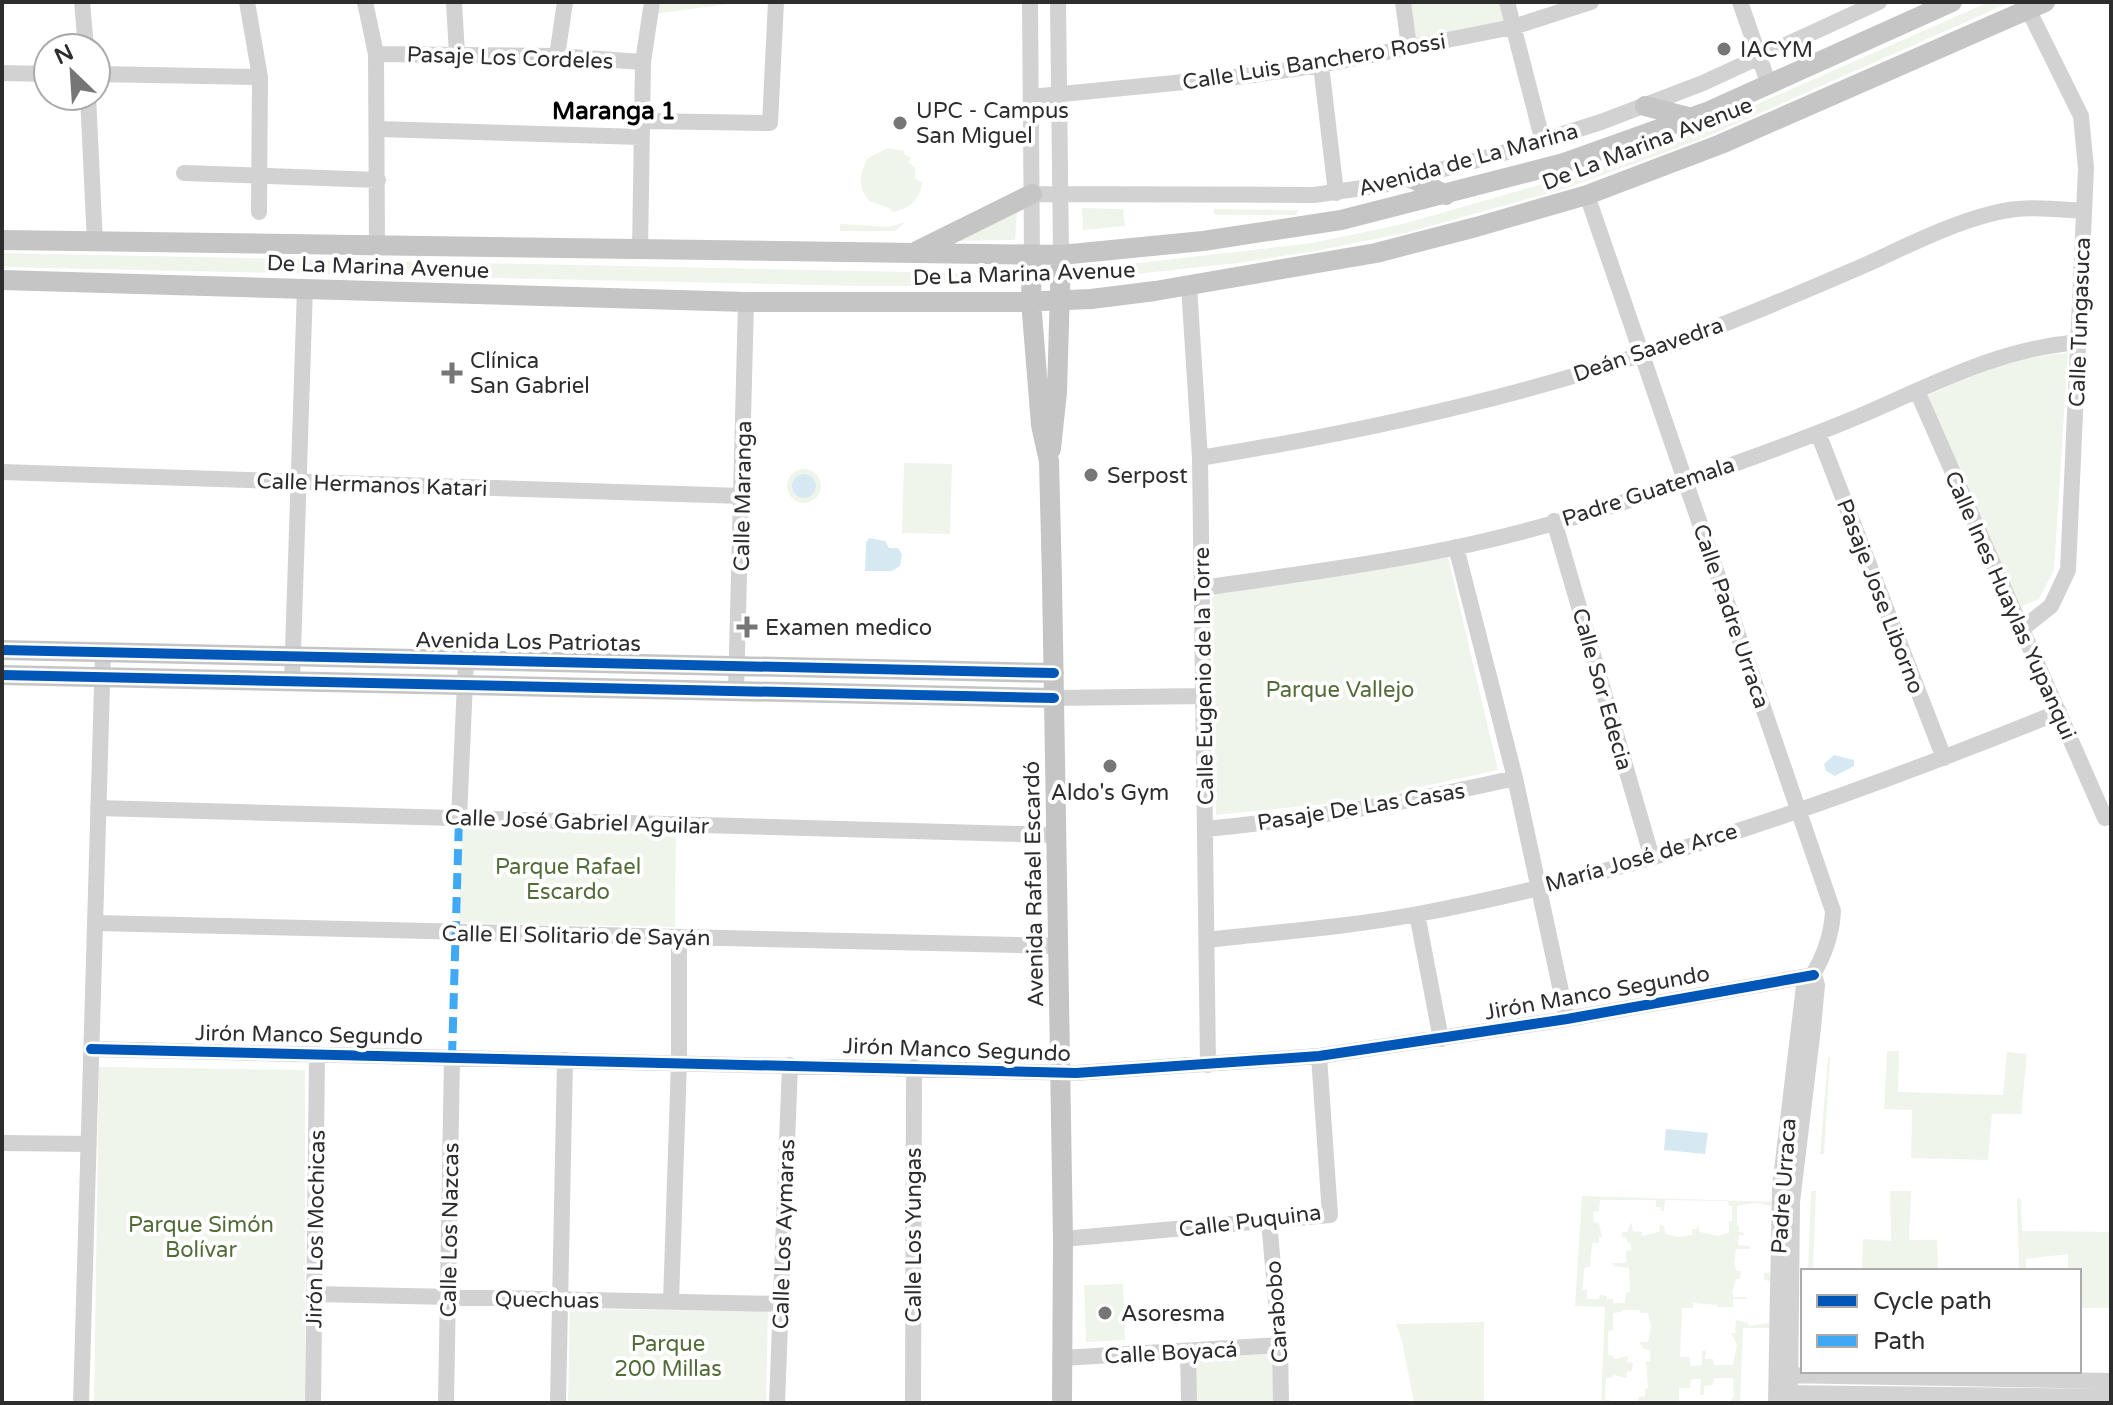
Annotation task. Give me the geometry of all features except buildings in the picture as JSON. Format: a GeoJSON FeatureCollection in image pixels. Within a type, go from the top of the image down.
{"type":"FeatureCollection","features":[{"type":"Feature","properties":{"kind":"main road","name":"De La Marina Avenue"},"geometry":{"type":"LineString","coordinates":[[2,240],[1032,255],[1203,241],[1341,220],[1564,163],[1692,118],[1769,85],[1933,6],[1952,2]]}},
{"type":"Feature","properties":{"kind":"main road","name":"De La Marina Avenue"},"geometry":{"type":"LineString","coordinates":[[2,280],[746,302],[1091,299],[1189,286],[1376,253],[1587,195],[1721,144],[2037,6]]}},
{"type":"Feature","properties":{"kind":"main road"},"geometry":{"type":"LineString","coordinates":[[1645,106],[1692,118]]}},
{"type":"Feature","properties":{"kind":"main road"},"geometry":{"type":"LineString","coordinates":[[1411,178],[1446,195]]}},
{"type":"Feature","properties":{"kind":"main road"},"geometry":{"type":"LineString","coordinates":[[912,253],[1032,194]]}},
{"type":"Feature","properties":{"kind":"main road"},"geometry":{"type":"LineString","coordinates":[[831,253],[857,239],[938,240]]}},
{"type":"Feature","properties":{"kind":"main road","name":"Avenida Rafael Escardó"},"geometry":{"type":"LineString","coordinates":[[1032,255],[1031,301],[1041,425],[1049,461]]}},
{"type":"Feature","properties":{"kind":"main road","name":"Avenida Rafael Escardó"},"geometry":{"type":"LineString","coordinates":[[1061,255],[1055,422],[1049,461],[1063,1239],[1062,1403]]}},
{"type":"Feature","properties":{"kind":"main road","name":"Avenida Los Patriotas"},"geometry":{"type":"LineString","coordinates":[[2,650],[1054,673]]}},
{"type":"Feature","properties":{"kind":"main road","name":"Avenida Los Patriotas"},"geometry":{"type":"LineString","coordinates":[[2,675],[1054,698]]}},
{"type":"Feature","properties":{"kind":"street"},"geometry":{"type":"LineString","coordinates":[[82,2],[85,32]]}},
{"type":"Feature","properties":{"kind":"street"},"geometry":{"type":"LineString","coordinates":[[247,2],[260,77],[259,212]]}},
{"type":"Feature","properties":{"kind":"street"},"geometry":{"type":"LineString","coordinates":[[365,2],[376,54],[377,247]]}},
{"type":"Feature","properties":{"kind":"street"},"geometry":{"type":"LineString","coordinates":[[454,2],[457,54]]}},
{"type":"Feature","properties":{"kind":"street"},"geometry":{"type":"LineString","coordinates":[[557,56],[565,2]]}},
{"type":"Feature","properties":{"kind":"street"},"geometry":{"type":"LineString","coordinates":[[640,251],[643,62],[652,2]]}},
{"type":"Feature","properties":{"kind":"street"},"geometry":{"type":"LineString","coordinates":[[378,129],[642,129],[770,123],[776,2]]}},
{"type":"Feature","properties":{"kind":"street","name":"Avenida Rafael Escardó"},"geometry":{"type":"LineString","coordinates":[[1030,2],[1032,255]]}},
{"type":"Feature","properties":{"kind":"street","name":"Avenida Rafael Escardó"},"geometry":{"type":"LineString","coordinates":[[1058,2],[1061,255]]}},
{"type":"Feature","properties":{"kind":"street"},"geometry":{"type":"LineString","coordinates":[[1403,2],[1409,47]]}},
{"type":"Feature","properties":{"kind":"street"},"geometry":{"type":"LineString","coordinates":[[1507,2],[1543,142]]}},
{"type":"Feature","properties":{"kind":"street","name":"Calle Luis Banchero Rossi"},"geometry":{"type":"LineString","coordinates":[[1031,97],[1321,65],[1513,27],[1591,2]]}},
{"type":"Feature","properties":{"kind":"street"},"geometry":{"type":"LineString","coordinates":[[1740,2],[1769,85]]}},
{"type":"Feature","properties":{"kind":"street","name":"Avenida de La Marina"},"geometry":{"type":"LineString","coordinates":[[1032,194],[1292,195],[1336,193],[1411,178],[1543,142],[1645,106],[1758,59],[1879,2]]}},
{"type":"Feature","properties":{"kind":"street","name":"Calle Tungasuca"},"geometry":{"type":"LineString","coordinates":[[2022,629],[2051,606],[2068,570],[2086,168],[2081,116],[2037,6]]}},
{"type":"Feature","properties":{"kind":"street","name":"Pasaje Los Cordeles"},"geometry":{"type":"LineString","coordinates":[[376,54],[557,56],[643,62]]}},
{"type":"Feature","properties":{"kind":"street"},"geometry":{"type":"LineString","coordinates":[[1321,65],[1336,193]]}},
{"type":"Feature","properties":{"kind":"street"},"geometry":{"type":"LineString","coordinates":[[2,73],[32,74]]}},
{"type":"Feature","properties":{"kind":"street"},"geometry":{"type":"LineString","coordinates":[[112,74],[260,77]]}},
{"type":"Feature","properties":{"kind":"street"},"geometry":{"type":"LineString","coordinates":[[89,112],[95,243]]}},
{"type":"Feature","properties":{"kind":"street"},"geometry":{"type":"LineString","coordinates":[[184,173],[378,180]]}},
{"type":"Feature","properties":{"kind":"street","name":"Calle Padre Urraca"},"geometry":{"type":"LineString","coordinates":[[1587,195],[1799,811]]}},
{"type":"Feature","properties":{"kind":"street","name":"Deán Saavedra"},"geometry":{"type":"LineString","coordinates":[[1200,458],[1351,432],[1503,398],[1642,354],[1799,293],[1961,223],[1995,212],[2032,207],[2084,211]]}},
{"type":"Feature","properties":{"kind":"street","name":"Calle Eugenio de la Torre"},"geometry":{"type":"LineString","coordinates":[[1189,286],[1200,458],[1208,1065]]}},
{"type":"Feature","properties":{"kind":"street"},"geometry":{"type":"LineString","coordinates":[[292,681],[305,288]]}},
{"type":"Feature","properties":{"kind":"street","name":"Calle Maranga"},"geometry":{"type":"LineString","coordinates":[[736,691],[746,302]]}},
{"type":"Feature","properties":{"kind":"street","name":"Padre Guatemala"},"geometry":{"type":"LineString","coordinates":[[1202,588],[1322,572],[1456,547],[1554,521],[1686,481],[1818,433],[2016,351],[2079,342]]}},
{"type":"Feature","properties":{"kind":"street","name":"Calle Ines Huaylas Yupanqui"},"geometry":{"type":"LineString","coordinates":[[1917,391],[2105,818]]}},
{"type":"Feature","properties":{"kind":"street","name":"Pasaje Jose Liborno"},"geometry":{"type":"LineString","coordinates":[[1818,433],[1944,758]]}},
{"type":"Feature","properties":{"kind":"street","name":"Calle Hermanos Katari"},"geometry":{"type":"LineString","coordinates":[[2,472],[742,496]]}},
{"type":"Feature","properties":{"kind":"street","name":"Calle Sor Edecia"},"geometry":{"type":"LineString","coordinates":[[1554,521],[1652,858]]}},
{"type":"Feature","properties":{"kind":"street"},"geometry":{"type":"LineString","coordinates":[[1456,547],[1515,778],[1567,1019]]}},
{"type":"Feature","properties":{"kind":"street"},"geometry":{"type":"LineString","coordinates":[[81,1403],[103,652]]}},
{"type":"Feature","properties":{"kind":"street"},"geometry":{"type":"LineString","coordinates":[[459,818],[466,660]]}},
{"type":"Feature","properties":{"kind":"street"},"geometry":{"type":"LineString","coordinates":[[1054,698],[1203,696]]}},
{"type":"Feature","properties":{"kind":"street","name":"María José de Arce"},"geometry":{"type":"LineString","coordinates":[[1207,940],[1417,914],[1652,858],[1799,811],[2059,712]]}},
{"type":"Feature","properties":{"kind":"street","name":"Pasaje De Las Casas"},"geometry":{"type":"LineString","coordinates":[[1205,829],[1364,810],[1515,778]]}},
{"type":"Feature","properties":{"kind":"street","name":"Calle José Gabriel Aguilar"},"geometry":{"type":"LineString","coordinates":[[98,808],[1056,835]]}},
{"type":"Feature","properties":{"kind":"street","name":"Padre Urraca"},"geometry":{"type":"LineString","coordinates":[[1783,1390],[1792,1202],[1812,1040],[1817,985],[1814,975],[1832,924],[1833,911],[1799,811]]}},
{"type":"Feature","properties":{"kind":"street"},"geometry":{"type":"LineString","coordinates":[[1417,914],[1441,1039]]}},
{"type":"Feature","properties":{"kind":"street","name":"Calle El Solitario de Sayán"},"geometry":{"type":"LineString","coordinates":[[95,923],[1058,946]]}},
{"type":"Feature","properties":{"kind":"street"},"geometry":{"type":"LineString","coordinates":[[671,1302],[679,1062],[679,937]]}},
{"type":"Feature","properties":{"kind":"street","name":"Jirón Manco Segundo"},"geometry":{"type":"LineString","coordinates":[[91,1049],[914,1067],[1059,1073],[1319,1056],[1567,1019],[1814,975]]}},
{"type":"Feature","properties":{"kind":"street","name":"Jirón Los Mochicas"},"geometry":{"type":"LineString","coordinates":[[313,1403],[317,1054]]}},
{"type":"Feature","properties":{"kind":"street","name":"Calle Puquina"},"geometry":{"type":"LineString","coordinates":[[1063,1239],[1330,1215],[1319,1056]]}},
{"type":"Feature","properties":{"kind":"street","name":"Calle Los Nazcas"},"geometry":{"type":"LineString","coordinates":[[446,1403],[452,1057]]}},
{"type":"Feature","properties":{"kind":"street"},"geometry":{"type":"LineString","coordinates":[[558,1403],[565,1060]]}},
{"type":"Feature","properties":{"kind":"street","name":"Calle Los Aymaras"},"geometry":{"type":"LineString","coordinates":[[777,1403],[790,1065]]}},
{"type":"Feature","properties":{"kind":"street","name":"Calle Los Yungas"},"geometry":{"type":"LineString","coordinates":[[913,1403],[914,1067]]}},
{"type":"Feature","properties":{"kind":"street"},"geometry":{"type":"LineString","coordinates":[[2,1143],[89,1144]]}},
{"type":"Feature","properties":{"kind":"street","name":"Carabobo"},"geometry":{"type":"LineString","coordinates":[[1269,1221],[1280,1345],[1281,1403]]}},
{"type":"Feature","properties":{"kind":"street","name":"Quechuas"},"geometry":{"type":"LineString","coordinates":[[314,1294],[781,1304]]}},
{"type":"Feature","properties":{"kind":"street","name":"Calle Boyacá"},"geometry":{"type":"LineString","coordinates":[[1062,1358],[1280,1345]]}},
{"type":"Feature","properties":{"kind":"street"},"geometry":{"type":"LineString","coordinates":[[1188,1351],[1189,1403]]}},
{"type":"Feature","properties":{"kind":"street"},"geometry":{"type":"LineString","coordinates":[[1783,1390],[2111,1381]]}},
{"type":"Feature","properties":{"kind":"street"},"geometry":{"type":"LineString","coordinates":[[1783,1390],[2111,1397]]}},
{"type":"Feature","properties":{"kind":"green space"},"geometry":{"type":"Polygon","coordinates":[[[655,2],[745,2],[653,14],[655,2]]]}},
{"type":"Feature","properties":{"kind":"green space"},"geometry":{"type":"Polygon","coordinates":[[[1410,2],[1502,2],[1507,22],[1416,39],[1410,2]]]}},
{"type":"Feature","properties":{"kind":"green space"},"geometry":{"type":"Polygon","coordinates":[[[1989,2],[2011,2],[1699,140],[1564,189],[1405,233],[1315,251],[1238,263],[1088,279],[1088,269],[1312,243],[1403,224],[1560,179],[1694,132],[1989,2]]]}},
{"type":"Feature","properties":{"kind":"green space"},"geometry":{"type":"Polygon","coordinates":[[[888,148],[905,151],[904,154],[911,158],[908,162],[915,168],[915,178],[922,183],[913,203],[892,212],[890,208],[869,201],[861,185],[868,158],[888,148]]]}},
{"type":"Feature","properties":{"kind":"green space"},"geometry":{"type":"Polygon","coordinates":[[[1082,208],[1123,209],[1125,226],[1083,230],[1082,208]]]}},
{"type":"Feature","properties":{"kind":"green space"},"geometry":{"type":"Polygon","coordinates":[[[1214,209],[1299,210],[1296,215],[1218,215],[1213,213],[1214,209]]]}},
{"type":"Feature","properties":{"kind":"green space"},"geometry":{"type":"Polygon","coordinates":[[[1017,212],[1015,240],[953,241],[1017,212]]]}},
{"type":"Feature","properties":{"kind":"green space"},"geometry":{"type":"Polygon","coordinates":[[[906,222],[895,231],[840,231],[840,224],[889,227],[906,222]]]}},
{"type":"Feature","properties":{"kind":"green space"},"geometry":{"type":"Polygon","coordinates":[[[2,253],[1006,274],[921,286],[863,286],[2,267],[2,253]]]}},
{"type":"Feature","properties":{"kind":"green space"},"geometry":{"type":"Polygon","coordinates":[[[2068,353],[2054,570],[2039,599],[2020,607],[1927,396],[2012,363],[2068,353]]]}},
{"type":"Feature","properties":{"kind":"green space"},"geometry":{"type":"Polygon","coordinates":[[[904,463],[952,464],[950,534],[902,533],[904,463]]]}},
{"type":"Feature","properties":{"kind":"green space"},"geometry":{"type":"Polygon","coordinates":[[[804,469],[816,474],[821,486],[816,498],[804,503],[792,498],[787,486],[792,474],[804,469]]]}},
{"type":"Feature","properties":{"kind":"green space","name":"Parque Vallejo"},"geometry":{"type":"Polygon","coordinates":[[[1448,557],[1498,770],[1361,800],[1216,815],[1212,593],[1448,557]]]}},
{"type":"Feature","properties":{"kind":"green space","name":"Parque Rafael Escardo"},"geometry":{"type":"Polygon","coordinates":[[[462,829],[676,834],[675,927],[459,923],[462,829]]]}},
{"type":"Feature","properties":{"kind":"green space"},"geometry":{"type":"Polygon","coordinates":[[[1887,1051],[1899,1051],[1898,1092],[2003,1095],[2007,1052],[2027,1054],[2021,1114],[1992,1114],[1988,1160],[1911,1158],[1912,1110],[1884,1109],[1887,1051]]]}},
{"type":"Feature","properties":{"kind":"green space"},"geometry":{"type":"Polygon","coordinates":[[[1828,1057],[1824,1154],[1820,1154],[1828,1057]]]}},
{"type":"Feature","properties":{"kind":"green space","name":"Parque Simón Bolívar"},"geometry":{"type":"Polygon","coordinates":[[[99,1067],[305,1070],[305,1403],[94,1403],[99,1067]]]}},
{"type":"Feature","properties":{"kind":"green space"},"geometry":{"type":"Polygon","coordinates":[[[1811,1191],[1816,1191],[1813,1269],[1808,1269],[1811,1191]]]}},
{"type":"Feature","properties":{"kind":"green space"},"geometry":{"type":"Polygon","coordinates":[[[1890,1191],[1911,1191],[1909,1240],[1937,1240],[1938,1269],[1862,1269],[1863,1239],[1891,1241],[1890,1191]]]}},
{"type":"Feature","properties":{"kind":"green space"},"geometry":{"type":"Polygon","coordinates":[[[1582,1196],[1779,1202],[1777,1328],[1743,1328],[1740,1403],[1728,1403],[1734,1397],[1733,1378],[1714,1378],[1713,1385],[1704,1386],[1704,1395],[1700,1395],[1701,1379],[1691,1379],[1690,1388],[1679,1388],[1679,1403],[1638,1401],[1638,1397],[1645,1396],[1645,1389],[1648,1388],[1646,1361],[1650,1361],[1650,1350],[1644,1349],[1639,1342],[1648,1342],[1651,1326],[1648,1313],[1622,1310],[1613,1313],[1613,1330],[1608,1331],[1608,1355],[1614,1359],[1628,1356],[1627,1362],[1633,1363],[1632,1371],[1627,1372],[1627,1378],[1613,1375],[1606,1378],[1605,1400],[1610,1400],[1610,1403],[1601,1403],[1605,1307],[1575,1306],[1582,1196]],[[1600,1200],[1599,1211],[1593,1212],[1594,1222],[1599,1223],[1602,1237],[1599,1237],[1599,1243],[1592,1243],[1590,1267],[1584,1268],[1583,1290],[1587,1290],[1587,1299],[1599,1299],[1600,1295],[1613,1299],[1613,1303],[1625,1303],[1626,1293],[1630,1292],[1629,1268],[1613,1266],[1613,1263],[1626,1263],[1626,1251],[1631,1250],[1631,1244],[1626,1237],[1622,1237],[1622,1232],[1627,1232],[1631,1222],[1633,1231],[1642,1232],[1642,1236],[1659,1232],[1660,1224],[1664,1226],[1665,1234],[1679,1237],[1692,1235],[1692,1229],[1697,1229],[1697,1225],[1700,1232],[1718,1236],[1729,1233],[1729,1221],[1732,1221],[1732,1206],[1728,1201],[1665,1200],[1664,1211],[1661,1211],[1661,1207],[1656,1207],[1656,1200],[1600,1200]],[[1756,1203],[1737,1206],[1737,1225],[1739,1232],[1744,1233],[1739,1235],[1738,1245],[1750,1246],[1750,1249],[1736,1249],[1734,1264],[1737,1271],[1741,1271],[1732,1293],[1734,1297],[1746,1299],[1733,1299],[1733,1307],[1693,1303],[1693,1308],[1682,1308],[1680,1357],[1690,1357],[1690,1366],[1702,1365],[1702,1351],[1706,1350],[1705,1359],[1713,1359],[1714,1365],[1733,1365],[1737,1344],[1731,1333],[1735,1333],[1736,1320],[1749,1326],[1769,1323],[1770,1281],[1764,1280],[1764,1273],[1771,1272],[1772,1206],[1756,1203]]]}},
{"type":"Feature","properties":{"kind":"green space"},"geometry":{"type":"Polygon","coordinates":[[[2017,1198],[2021,1199],[2022,1231],[2111,1232],[2111,1308],[2081,1308],[2081,1269],[2068,1269],[2068,1254],[2026,1259],[2026,1269],[2019,1269],[2017,1198]]]}},
{"type":"Feature","properties":{"kind":"green space","name":"Asoresma"},"geometry":{"type":"Polygon","coordinates":[[[1123,1284],[1125,1340],[1086,1342],[1084,1285],[1123,1284]]]}},
{"type":"Feature","properties":{"kind":"green space","name":"Parque 200 Millas"},"geometry":{"type":"Polygon","coordinates":[[[570,1309],[768,1311],[766,1403],[568,1403],[570,1309]]]}},
{"type":"Feature","properties":{"kind":"green space"},"geometry":{"type":"Polygon","coordinates":[[[1484,1322],[1484,1403],[1414,1403],[1396,1324],[1484,1322]]]}},
{"type":"Feature","properties":{"kind":"green space"},"geometry":{"type":"Polygon","coordinates":[[[1275,1352],[1276,1403],[1194,1403],[1192,1356],[1275,1352]]]}},
{"type":"Feature","properties":{"kind":"water"},"geometry":{"type":"Polygon","coordinates":[[[804,474],[812,478],[816,486],[812,494],[804,498],[796,494],[792,486],[796,478],[804,474]]]}},
{"type":"Feature","properties":{"kind":"water"},"geometry":{"type":"Polygon","coordinates":[[[869,538],[885,541],[889,548],[898,548],[902,554],[900,566],[892,571],[865,571],[866,542],[869,538]]]}},
{"type":"Feature","properties":{"kind":"water"},"geometry":{"type":"Polygon","coordinates":[[[1834,755],[1854,760],[1854,766],[1835,776],[1826,771],[1824,764],[1834,755]]]}},
{"type":"Feature","properties":{"kind":"water"},"geometry":{"type":"Polygon","coordinates":[[[1666,1129],[1708,1133],[1705,1154],[1664,1150],[1666,1129]]]}},
{"type":"Feature","properties":{"kind":"marked path"},"geometry":{"type":"LineString","coordinates":[[452,1057],[459,818]]}},
{"type":"Feature","properties":{"kind":"cycle path"},"geometry":{"type":"LineString","coordinates":[[2,650],[1054,673]]}},
{"type":"Feature","properties":{"kind":"cycle path"},"geometry":{"type":"LineString","coordinates":[[2,675],[1054,698]]}},
{"type":"Feature","properties":{"kind":"cycle path"},"geometry":{"type":"LineString","coordinates":[[91,1049],[1076,1073],[1319,1056],[1567,1019],[1814,975]]}},
{"type":"Feature","properties":{"kind":"place","name":"IACYM"},"geometry":{"type":"Point","coordinates":[1724,49]}},
{"type":"Feature","properties":{"kind":"place","name":"UPC - Campus San Miguel"},"geometry":{"type":"Point","coordinates":[900,123]}},
{"type":"Feature","properties":{"kind":"place","name":"Clínica San Gabriel"},"geometry":{"type":"Point","coordinates":[452,373]}},
{"type":"Feature","properties":{"kind":"place","name":"Serpost"},"geometry":{"type":"Point","coordinates":[1091,475]}},
{"type":"Feature","properties":{"kind":"place","name":"Examen medico"},"geometry":{"type":"Point","coordinates":[747,627]}},
{"type":"Feature","properties":{"kind":"place","name":"Aldo's Gym"},"geometry":{"type":"Point","coordinates":[1110,766]}},
{"type":"Feature","properties":{"kind":"place","name":"Asoresma"},"geometry":{"type":"Point","coordinates":[1105,1313]}},
{"type":"Feature","properties":{"kind":"district","name":"Maranga 1"},"geometry":{"type":"Point","coordinates":[614,111]}}]}
